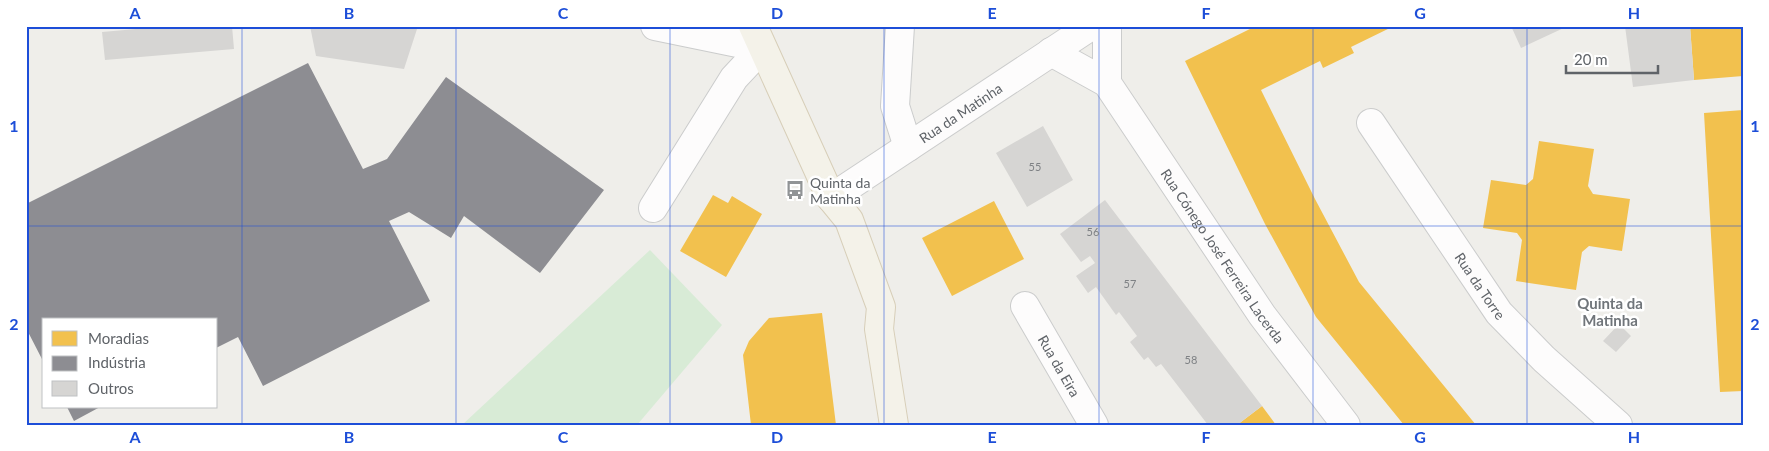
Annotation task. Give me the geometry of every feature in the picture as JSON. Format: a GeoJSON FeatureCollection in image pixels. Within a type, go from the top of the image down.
{"type":"FeatureCollection","features":[{"type":"Feature","properties":{"kind":"main road"},"geometry":{"type":"LineString","coordinates":[[758,37],[831,198],[832,225],[865,312],[879,329],[894,425]]}},
{"type":"Feature","properties":{"kind":"street"},"geometry":{"type":"LineString","coordinates":[[653,208],[758,37],[655,26]]}},
{"type":"Feature","properties":{"kind":"street"},"geometry":{"type":"LineString","coordinates":[[900,26],[896,106],[908,147]]}},
{"type":"Feature","properties":{"kind":"street","name":"Rua da Matinha"},"geometry":{"type":"LineString","coordinates":[[831,198],[1091,26]]}},
{"type":"Feature","properties":{"kind":"street"},"geometry":{"type":"LineString","coordinates":[[1107,83],[1108,26]]}},
{"type":"Feature","properties":{"kind":"street","name":"Rua Cónego José Ferreira Lacerda"},"geometry":{"type":"LineString","coordinates":[[1051,52],[1107,83],[1262,315],[1346,425]]}},
{"type":"Feature","properties":{"kind":"street","name":"Rua da Torre"},"geometry":{"type":"LineString","coordinates":[[1371,123],[1499,312],[1544,360],[1618,425]]}},
{"type":"Feature","properties":{"kind":"street","name":"Rua da Eira"},"geometry":{"type":"LineString","coordinates":[[1025,306],[1094,425]]}},
{"type":"Feature","properties":{"kind":"green space"},"geometry":{"type":"Polygon","coordinates":[[[650,250],[722,325],[637,425],[462,425],[650,250]]]}},
{"type":"Feature","properties":{"kind":"building: Moradias"},"geometry":{"type":"Polygon","coordinates":[[[1256,26],[1394,26],[1351,47],[1354,53],[1323,68],[1320,61],[1261,90],[1359,282],[1476,425],[1404,425],[1316,317],[1265,224],[1185,61],[1256,26]]]}},
{"type":"Feature","properties":{"kind":"building: Moradias"},"geometry":{"type":"Polygon","coordinates":[[[1690,26],[1743,26],[1743,76],[1694,80],[1690,26]]]}},
{"type":"Feature","properties":{"kind":"building: Moradias"},"geometry":{"type":"Polygon","coordinates":[[[1743,110],[1743,391],[1720,392],[1704,113],[1743,110]]]}},
{"type":"Feature","properties":{"kind":"building: Moradias"},"geometry":{"type":"Polygon","coordinates":[[[1539,141],[1594,149],[1588,186],[1593,194],[1630,199],[1622,251],[1589,246],[1582,252],[1576,290],[1516,281],[1522,240],[1517,233],[1483,228],[1491,180],[1526,185],[1533,179],[1539,141]]]}},
{"type":"Feature","properties":{"kind":"building: Moradias"},"geometry":{"type":"Polygon","coordinates":[[[713,195],[728,203],[732,196],[762,214],[726,277],[680,251],[713,195]]]}},
{"type":"Feature","properties":{"kind":"building: Moradias"},"geometry":{"type":"Polygon","coordinates":[[[994,201],[1024,259],[952,296],[922,238],[994,201]]]}},
{"type":"Feature","properties":{"kind":"building: Moradias"},"geometry":{"type":"Polygon","coordinates":[[[822,313],[836,425],[751,425],[743,355],[749,341],[769,318],[822,313]]]}},
{"type":"Feature","properties":{"kind":"building: Moradias"},"geometry":{"type":"Polygon","coordinates":[[[1262,406],[1276,425],[1237,425],[1262,406]]]}},
{"type":"Feature","properties":{"kind":"building: Indústria"},"geometry":{"type":"Polygon","coordinates":[[[308,63],[363,169],[387,159],[446,77],[604,190],[540,273],[464,216],[451,238],[409,212],[389,221],[430,301],[263,386],[238,337],[218,347],[218,318],[42,318],[42,359],[26,328],[26,204],[308,63]]]}},
{"type":"Feature","properties":{"kind":"building: Indústria"},"geometry":{"type":"Polygon","coordinates":[[[68,408],[98,408],[74,421],[68,408]]]}},
{"type":"Feature","properties":{"kind":"building: Outros"},"geometry":{"type":"Polygon","coordinates":[[[170,26],[232,26],[234,49],[105,60],[102,32],[170,26]]]}},
{"type":"Feature","properties":{"kind":"building: Outros"},"geometry":{"type":"Polygon","coordinates":[[[310,26],[418,26],[404,69],[316,56],[310,26]]]}},
{"type":"Feature","properties":{"kind":"building: Outros"},"geometry":{"type":"Polygon","coordinates":[[[1511,26],[1568,26],[1521,48],[1511,26]]]}},
{"type":"Feature","properties":{"kind":"building: Outros"},"geometry":{"type":"Polygon","coordinates":[[[1625,26],[1690,26],[1694,80],[1633,87],[1625,26]]]}},
{"type":"Feature","properties":{"kind":"building: Outros"},"geometry":{"type":"Polygon","coordinates":[[[1043,126],[1073,180],[1027,207],[996,153],[1043,126]]]}},
{"type":"Feature","properties":{"kind":"building: Outros"},"geometry":{"type":"Polygon","coordinates":[[[1105,200],[1262,406],[1237,425],[1208,425],[1161,364],[1156,367],[1148,357],[1144,360],[1130,342],[1137,336],[1119,312],[1116,315],[1096,287],[1088,293],[1076,276],[1095,263],[1090,256],[1081,262],[1060,234],[1105,200]]]}},
{"type":"Feature","properties":{"kind":"building: Outros"},"geometry":{"type":"Polygon","coordinates":[[[1619,324],[1631,336],[1616,352],[1603,341],[1619,324]]]}},
{"type":"Feature","properties":{"kind":"place","name":"Quinta da Matinha"},"geometry":{"type":"Point","coordinates":[795,190]}},
{"type":"Feature","properties":{"kind":"district","name":"Quinta da Matinha"},"geometry":{"type":"Point","coordinates":[1610,312]}}]}
